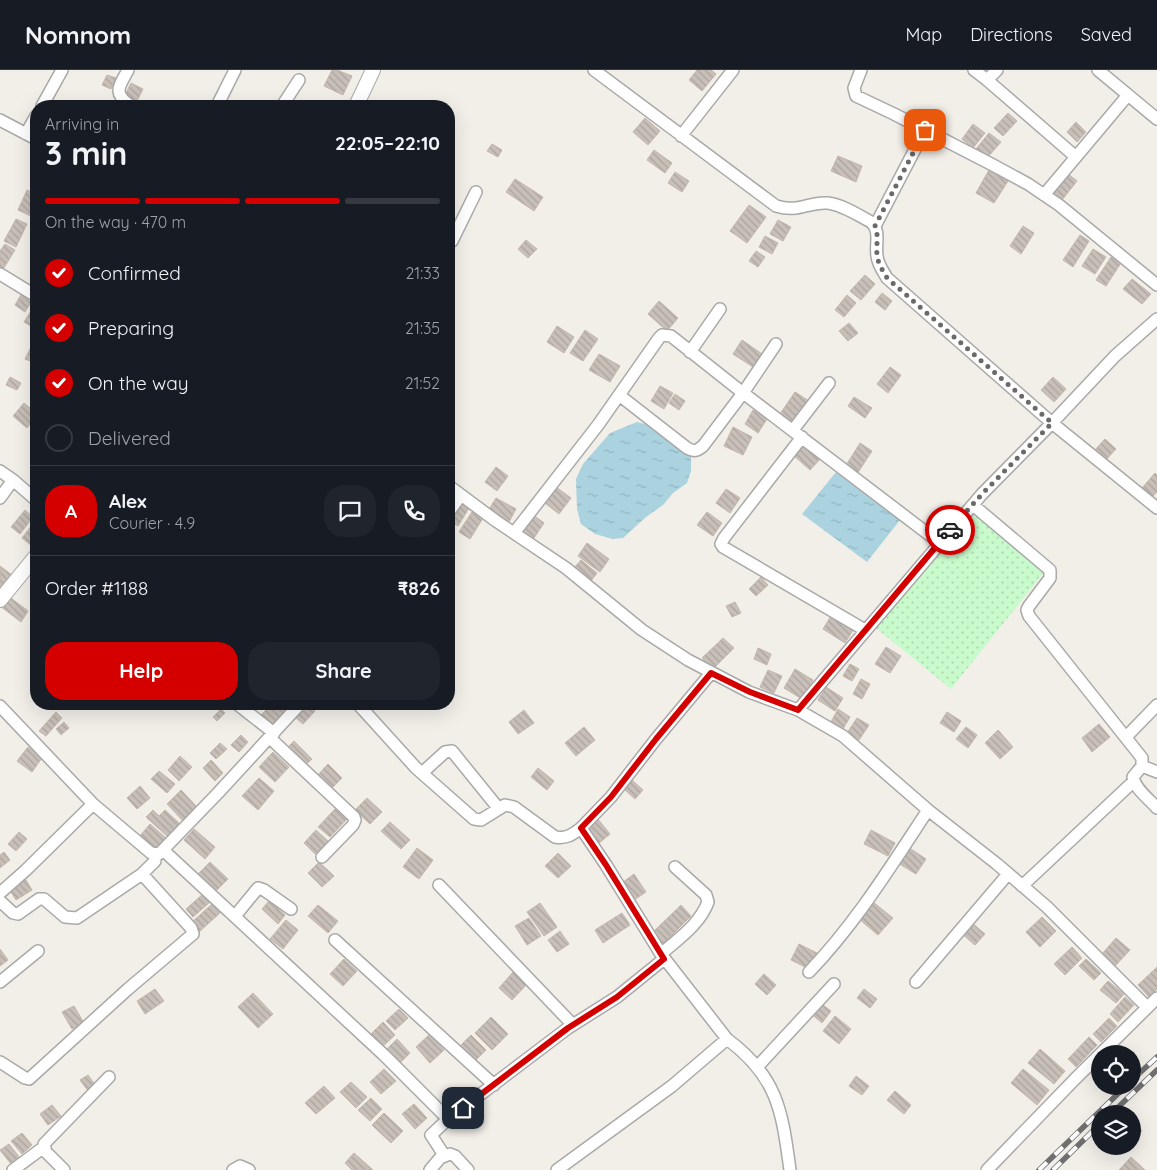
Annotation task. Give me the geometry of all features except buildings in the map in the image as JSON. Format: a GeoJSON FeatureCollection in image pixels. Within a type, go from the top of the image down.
{"type":"FeatureCollection","features":[{"type":"Feature","properties":{"kind":"street"},"geometry":{"type":"LineString","coordinates":[[45,100],[62,70]]}},
{"type":"Feature","properties":{"kind":"street"},"geometry":{"type":"LineString","coordinates":[[123,100],[118,90],[128,70]]}},
{"type":"Feature","properties":{"kind":"street"},"geometry":{"type":"LineString","coordinates":[[219,100],[235,70]]}},
{"type":"Feature","properties":{"kind":"street"},"geometry":{"type":"LineString","coordinates":[[359,100],[373,70]]}},
{"type":"Feature","properties":{"kind":"street"},"geometry":{"type":"LineString","coordinates":[[594,70],[776,206],[796,209],[827,203],[871,222],[877,231],[877,255],[880,266],[887,278],[1052,423],[1157,508]]}},
{"type":"Feature","properties":{"kind":"street"},"geometry":{"type":"LineString","coordinates":[[681,136],[733,70]]}},
{"type":"Feature","properties":{"kind":"street"},"geometry":{"type":"LineString","coordinates":[[861,70],[854,88],[856,96],[991,164],[1044,195],[1059,205],[1157,285]]}},
{"type":"Feature","properties":{"kind":"street"},"geometry":{"type":"LineString","coordinates":[[974,70],[1076,157]]}},
{"type":"Feature","properties":{"kind":"street"},"geometry":{"type":"LineString","coordinates":[[988,80],[997,70]]}},
{"type":"Feature","properties":{"kind":"street"},"geometry":{"type":"LineString","coordinates":[[1098,70],[1157,119]]}},
{"type":"Feature","properties":{"kind":"street"},"geometry":{"type":"LineString","coordinates":[[286,100],[299,80]]}},
{"type":"Feature","properties":{"kind":"street"},"geometry":{"type":"LineString","coordinates":[[1044,195],[1128,95]]}},
{"type":"Feature","properties":{"kind":"street"},"geometry":{"type":"LineString","coordinates":[[0,120],[30,135]]}},
{"type":"Feature","properties":{"kind":"street"},"geometry":{"type":"LineString","coordinates":[[875,226],[925,130]]}},
{"type":"Feature","properties":{"kind":"street"},"geometry":{"type":"LineString","coordinates":[[455,232],[476,192]]}},
{"type":"Feature","properties":{"kind":"street"},"geometry":{"type":"LineString","coordinates":[[0,274],[30,292]]}},
{"type":"Feature","properties":{"kind":"street"},"geometry":{"type":"LineString","coordinates":[[690,352],[720,309]]}},
{"type":"Feature","properties":{"kind":"street"},"geometry":{"type":"LineString","coordinates":[[798,710],[864,630],[985,491],[1115,356],[1157,319]]}},
{"type":"Feature","properties":{"kind":"street"},"geometry":{"type":"LineString","coordinates":[[514,532],[598,425],[662,335],[671,336],[940,542]]}},
{"type":"Feature","properties":{"kind":"street"},"geometry":{"type":"LineString","coordinates":[[619,395],[693,451],[703,446],[743,393],[776,344]]}},
{"type":"Feature","properties":{"kind":"street"},"geometry":{"type":"LineString","coordinates":[[829,383],[797,434],[721,544],[864,630]]}},
{"type":"Feature","properties":{"kind":"street"},"geometry":{"type":"LineString","coordinates":[[0,471],[30,495]]}},
{"type":"Feature","properties":{"kind":"street"},"geometry":{"type":"LineString","coordinates":[[0,498],[13,480]]}},
{"type":"Feature","properties":{"kind":"street"},"geometry":{"type":"LineString","coordinates":[[455,490],[566,568],[642,630],[688,660],[750,692],[798,710],[843,736],[928,810],[1047,907],[1147,1007]]}},
{"type":"Feature","properties":{"kind":"street"},"geometry":{"type":"LineString","coordinates":[[455,504],[461,495]]}},
{"type":"Feature","properties":{"kind":"street"},"geometry":{"type":"LineString","coordinates":[[973,505],[1050,570],[1050,578],[1029,606],[1029,616],[1142,758],[1142,766],[1134,774],[1134,781],[1136,786],[1157,808]]}},
{"type":"Feature","properties":{"kind":"street"},"geometry":{"type":"LineString","coordinates":[[0,600],[30,563]]}},
{"type":"Feature","properties":{"kind":"street"},"geometry":{"type":"LineString","coordinates":[[364,710],[422,773],[474,819],[481,820],[505,805],[511,806],[555,836],[563,838],[572,835],[581,828],[611,797],[711,673]]}},
{"type":"Feature","properties":{"kind":"street"},"geometry":{"type":"LineString","coordinates":[[1126,738],[1157,705]]}},
{"type":"Feature","properties":{"kind":"street"},"geometry":{"type":"LineString","coordinates":[[0,706],[93,804],[159,852],[235,916],[384,1055],[448,1120]]}},
{"type":"Feature","properties":{"kind":"street"},"geometry":{"type":"LineString","coordinates":[[244,710],[272,735],[354,817],[353,825],[322,857]]}},
{"type":"Feature","properties":{"kind":"street"},"geometry":{"type":"LineString","coordinates":[[0,901],[12,913],[18,914],[39,899],[44,898],[65,917],[77,918],[142,874],[154,861],[159,852],[295,710]]}},
{"type":"Feature","properties":{"kind":"street"},"geometry":{"type":"LineString","coordinates":[[422,773],[445,752],[452,751],[499,809]]}},
{"type":"Feature","properties":{"kind":"street"},"geometry":{"type":"LineString","coordinates":[[1142,766],[1157,772]]}},
{"type":"Feature","properties":{"kind":"street"},"geometry":{"type":"LineString","coordinates":[[1022,886],[1134,781]]}},
{"type":"Feature","properties":{"kind":"street"},"geometry":{"type":"LineString","coordinates":[[0,893],[93,804]]}},
{"type":"Feature","properties":{"kind":"street"},"geometry":{"type":"LineString","coordinates":[[809,972],[850,925],[878,887],[928,810]]}},
{"type":"Feature","properties":{"kind":"street"},"geometry":{"type":"LineString","coordinates":[[581,828],[662,957],[727,1039],[758,1066],[776,1096],[785,1132],[790,1170]]}},
{"type":"Feature","properties":{"kind":"street"},"geometry":{"type":"LineString","coordinates":[[444,1155],[431,1135],[573,1025],[617,997],[662,957],[701,916],[708,902],[706,894],[675,867]]}},
{"type":"Feature","properties":{"kind":"street"},"geometry":{"type":"LineString","coordinates":[[0,1062],[29,1079],[128,989],[193,934],[191,928],[142,874]]}},
{"type":"Feature","properties":{"kind":"street"},"geometry":{"type":"LineString","coordinates":[[916,982],[1008,874]]}},
{"type":"Feature","properties":{"kind":"street"},"geometry":{"type":"LineString","coordinates":[[439,885],[573,1025]]}},
{"type":"Feature","properties":{"kind":"street"},"geometry":{"type":"LineString","coordinates":[[235,916],[258,888],[264,890],[291,909]]}},
{"type":"Feature","properties":{"kind":"street"},"geometry":{"type":"LineString","coordinates":[[335,940],[494,1085]]}},
{"type":"Feature","properties":{"kind":"street"},"geometry":{"type":"LineString","coordinates":[[0,982],[38,952]]}},
{"type":"Feature","properties":{"kind":"street"},"geometry":{"type":"LineString","coordinates":[[758,1066],[834,984]]}},
{"type":"Feature","properties":{"kind":"street"},"geometry":{"type":"LineString","coordinates":[[987,1170],[1157,998]]}},
{"type":"Feature","properties":{"kind":"street"},"geometry":{"type":"LineString","coordinates":[[557,1170],[672,1086],[727,1039]]}},
{"type":"Feature","properties":{"kind":"street"},"geometry":{"type":"LineString","coordinates":[[13,1170],[44,1148],[46,1140],[109,1077]]}},
{"type":"Feature","properties":{"kind":"street"},"geometry":{"type":"LineString","coordinates":[[44,1148],[64,1170]]}},
{"type":"Feature","properties":{"kind":"street"},"geometry":{"type":"LineString","coordinates":[[430,1170],[444,1155],[450,1154],[455,1156],[468,1170]]}},
{"type":"Feature","properties":{"kind":"street"},"geometry":{"type":"LineString","coordinates":[[233,1170],[240,1166],[250,1170]]}},
{"type":"Feature","properties":{"kind":"green space"},"geometry":{"type":"Polygon","coordinates":[[[974,515],[1045,571],[951,689],[876,628],[974,515]]]}},
{"type":"Feature","properties":{"kind":"water"},"geometry":{"type":"Polygon","coordinates":[[[637,422],[645,424],[691,457],[691,471],[687,483],[673,493],[663,505],[646,517],[623,538],[613,539],[595,534],[581,524],[577,509],[576,479],[583,464],[610,433],[637,422]]]}},
{"type":"Feature","properties":{"kind":"water"},"geometry":{"type":"Polygon","coordinates":[[[836,472],[900,520],[867,562],[802,514],[836,472]]]}},
{"type":"Feature","properties":{"kind":"railway"},"geometry":{"type":"LineString","coordinates":[[1141,1072],[1157,1057]]}},
{"type":"Feature","properties":{"kind":"railway"},"geometry":{"type":"LineString","coordinates":[[1120,1105],[1157,1070]]}},
{"type":"Feature","properties":{"kind":"railway"},"geometry":{"type":"LineString","coordinates":[[1039,1170],[1117,1095]]}},
{"type":"Feature","properties":{"kind":"railway"},"geometry":{"type":"LineString","coordinates":[[1053,1170],[1091,1133]]}},
{"type":"Feature","properties":{"kind":"way so far"},"geometry":{"type":"LineString","coordinates":[[925,130],[875,226],[877,231],[877,255],[880,266],[887,278],[1052,423],[1012,466],[982,494],[950,530]]}},
{"type":"Feature","properties":{"kind":"route"},"geometry":{"type":"LineString","coordinates":[[463,1108],[568,1028],[617,997],[664,959],[581,828],[611,797],[711,673],[750,692],[798,710],[950,530]]}}]}
